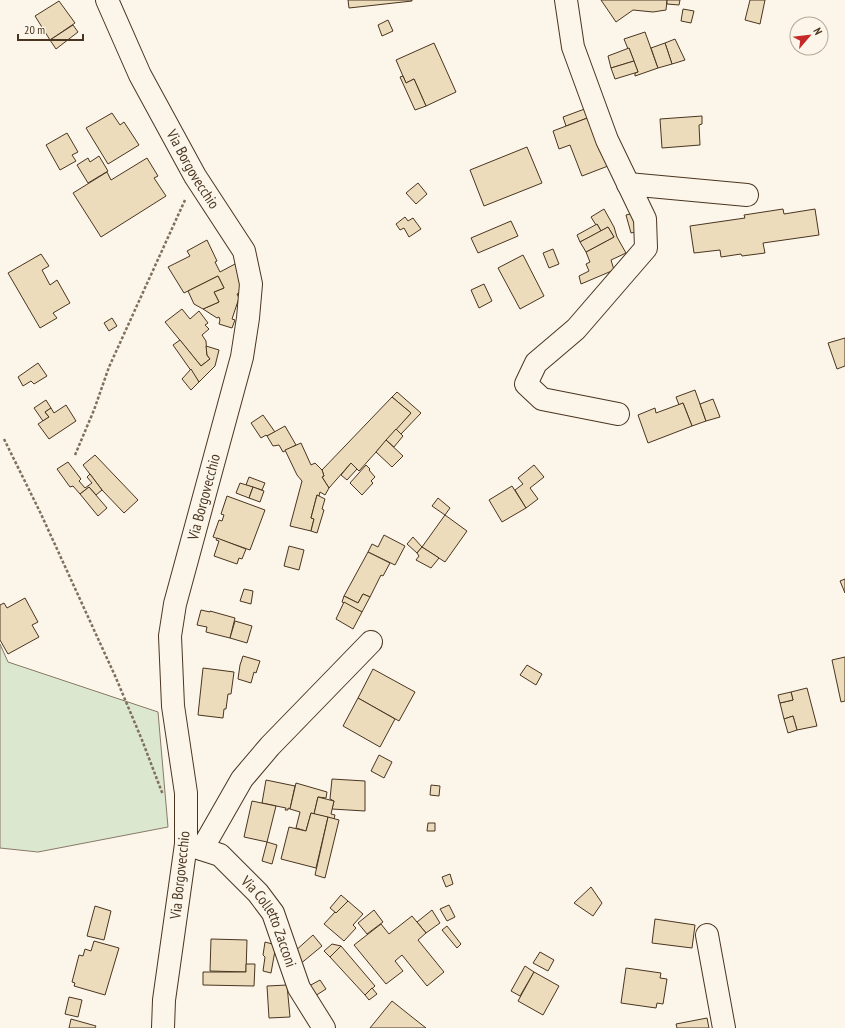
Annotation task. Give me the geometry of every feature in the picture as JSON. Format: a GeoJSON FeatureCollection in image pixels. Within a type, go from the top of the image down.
{"type":"FeatureCollection","features":[{"type":"Feature","properties":{"kind":"street","name":"Via Borgovecchio"},"geometry":{"type":"LineString","coordinates":[[107,0],[140,75],[196,176],[244,251],[251,284],[242,357],[175,604],[170,636],[173,706],[194,846],[164,1000],[163,1028]]}},
{"type":"Feature","properties":{"kind":"street"},"geometry":{"type":"LineString","coordinates":[[566,0],[572,47],[607,140],[645,219],[646,248],[576,329],[536,363],[526,384],[542,399],[618,414]]}},
{"type":"Feature","properties":{"kind":"street"},"geometry":{"type":"LineString","coordinates":[[628,184],[747,195]]}},
{"type":"Feature","properties":{"kind":"street"},"geometry":{"type":"LineString","coordinates":[[194,846],[242,779],[270,746],[371,642]]}},
{"type":"Feature","properties":{"kind":"street","name":"Via Colletto Zacconi"},"geometry":{"type":"LineString","coordinates":[[194,846],[220,855],[258,892],[273,913],[299,988],[324,1028]]}},
{"type":"Feature","properties":{"kind":"street"},"geometry":{"type":"LineString","coordinates":[[707,935],[724,1028]]}},
{"type":"Feature","properties":{"kind":"path"},"geometry":{"type":"LineString","coordinates":[[75,455],[110,367],[196,176]]}},
{"type":"Feature","properties":{"kind":"path"},"geometry":{"type":"LineString","coordinates":[[4,439],[41,514],[116,678],[142,740],[164,800]]}},
{"type":"Feature","properties":{"kind":"green space"},"geometry":{"type":"Polygon","coordinates":[[[0,644],[8,662],[158,712],[168,827],[38,852],[0,848],[0,644]]]}},
{"type":"Feature","properties":{"kind":"building"},"geometry":{"type":"Polygon","coordinates":[[[348,0],[412,0],[412,1],[349,8],[348,0]]]}},
{"type":"Feature","properties":{"kind":"building"},"geometry":{"type":"Polygon","coordinates":[[[601,0],[667,0],[666,10],[653,12],[633,10],[616,22],[601,0]]]}},
{"type":"Feature","properties":{"kind":"building"},"geometry":{"type":"Polygon","coordinates":[[[667,0],[680,0],[679,5],[667,4],[667,0]]]}},
{"type":"Feature","properties":{"kind":"building"},"geometry":{"type":"Polygon","coordinates":[[[750,0],[765,0],[760,24],[745,20],[750,0]]]}},
{"type":"Feature","properties":{"kind":"building"},"geometry":{"type":"Polygon","coordinates":[[[59,1],[75,23],[50,40],[35,16],[59,1]]]}},
{"type":"Feature","properties":{"kind":"building"},"geometry":{"type":"Polygon","coordinates":[[[683,9],[694,11],[691,23],[681,21],[683,9]]]}},
{"type":"Feature","properties":{"kind":"building"},"geometry":{"type":"Polygon","coordinates":[[[388,20],[393,31],[382,36],[378,25],[388,20]]]}},
{"type":"Feature","properties":{"kind":"building"},"geometry":{"type":"Polygon","coordinates":[[[73,25],[78,32],[56,49],[50,40],[73,25]]]}},
{"type":"Feature","properties":{"kind":"building"},"geometry":{"type":"Polygon","coordinates":[[[645,32],[658,68],[635,76],[635,73],[638,72],[624,39],[645,32]]]}},
{"type":"Feature","properties":{"kind":"building"},"geometry":{"type":"Polygon","coordinates":[[[675,39],[685,60],[672,64],[665,43],[675,39]]]}},
{"type":"Feature","properties":{"kind":"building"},"geometry":{"type":"Polygon","coordinates":[[[434,43],[456,92],[426,106],[414,79],[406,83],[396,60],[434,43]]]}},
{"type":"Feature","properties":{"kind":"building"},"geometry":{"type":"Polygon","coordinates":[[[665,43],[672,64],[658,68],[651,48],[665,43]]]}},
{"type":"Feature","properties":{"kind":"building"},"geometry":{"type":"Polygon","coordinates":[[[629,48],[634,61],[611,68],[608,56],[629,48]]]}},
{"type":"Feature","properties":{"kind":"building"},"geometry":{"type":"Polygon","coordinates":[[[634,61],[638,72],[615,79],[611,68],[634,61]]]}},
{"type":"Feature","properties":{"kind":"building"},"geometry":{"type":"Polygon","coordinates":[[[403,76],[406,83],[414,79],[426,106],[415,110],[400,77],[403,76]]]}},
{"type":"Feature","properties":{"kind":"building"},"geometry":{"type":"Polygon","coordinates":[[[590,107],[590,117],[566,126],[563,117],[590,107]]]}},
{"type":"Feature","properties":{"kind":"building"},"geometry":{"type":"Polygon","coordinates":[[[112,113],[120,125],[124,122],[139,145],[108,164],[86,128],[112,113]]]}},
{"type":"Feature","properties":{"kind":"building"},"geometry":{"type":"Polygon","coordinates":[[[702,116],[702,124],[699,125],[700,145],[662,148],[660,119],[702,116]]]}},
{"type":"Feature","properties":{"kind":"building"},"geometry":{"type":"Polygon","coordinates":[[[590,117],[608,166],[582,176],[570,145],[559,149],[553,131],[590,117]]]}},
{"type":"Feature","properties":{"kind":"building"},"geometry":{"type":"Polygon","coordinates":[[[67,133],[78,152],[72,155],[76,161],[60,170],[46,145],[67,133]]]}},
{"type":"Feature","properties":{"kind":"building"},"geometry":{"type":"Polygon","coordinates":[[[527,147],[542,183],[484,206],[470,170],[527,147]]]}},
{"type":"Feature","properties":{"kind":"building"},"geometry":{"type":"Polygon","coordinates":[[[99,156],[108,171],[88,183],[77,165],[88,158],[90,162],[99,156]]]}},
{"type":"Feature","properties":{"kind":"building"},"geometry":{"type":"Polygon","coordinates":[[[147,158],[158,176],[154,178],[166,196],[101,237],[73,193],[107,172],[111,180],[147,158]]]}},
{"type":"Feature","properties":{"kind":"building"},"geometry":{"type":"Polygon","coordinates":[[[418,183],[427,194],[416,204],[406,193],[418,183]]]}},
{"type":"Feature","properties":{"kind":"building"},"geometry":{"type":"Polygon","coordinates":[[[604,209],[626,253],[611,260],[614,270],[581,284],[579,276],[589,271],[586,264],[590,262],[586,252],[614,237],[608,227],[601,231],[591,217],[604,209]]]}},
{"type":"Feature","properties":{"kind":"building"},"geometry":{"type":"Polygon","coordinates":[[[783,209],[784,214],[815,209],[819,235],[763,243],[765,253],[721,257],[720,250],[694,253],[690,226],[745,218],[744,215],[783,209]]]}},
{"type":"Feature","properties":{"kind":"building"},"geometry":{"type":"Polygon","coordinates":[[[638,212],[640,231],[631,233],[626,215],[638,212]]]}},
{"type":"Feature","properties":{"kind":"building"},"geometry":{"type":"Polygon","coordinates":[[[405,217],[408,221],[413,218],[421,229],[409,237],[404,228],[400,230],[396,224],[405,217]]]}},
{"type":"Feature","properties":{"kind":"building"},"geometry":{"type":"Polygon","coordinates":[[[511,221],[518,236],[478,253],[471,238],[511,221]]]}},
{"type":"Feature","properties":{"kind":"building"},"geometry":{"type":"Polygon","coordinates":[[[597,224],[601,231],[580,242],[577,235],[597,224]]]}},
{"type":"Feature","properties":{"kind":"building"},"geometry":{"type":"Polygon","coordinates":[[[608,227],[614,237],[586,252],[580,242],[608,227]]]}},
{"type":"Feature","properties":{"kind":"building"},"geometry":{"type":"Polygon","coordinates":[[[207,240],[217,261],[215,262],[220,272],[235,264],[243,279],[242,291],[237,294],[239,298],[232,319],[235,320],[232,328],[219,324],[219,317],[217,318],[203,309],[219,302],[214,292],[224,288],[218,276],[184,293],[168,267],[190,256],[187,251],[207,240]]]}},
{"type":"Feature","properties":{"kind":"building"},"geometry":{"type":"Polygon","coordinates":[[[553,249],[559,264],[549,268],[543,253],[553,249]]]}},
{"type":"Feature","properties":{"kind":"building"},"geometry":{"type":"Polygon","coordinates":[[[41,254],[49,266],[42,270],[50,285],[57,280],[70,303],[53,313],[57,318],[40,328],[8,273],[41,254]]]}},
{"type":"Feature","properties":{"kind":"building"},"geometry":{"type":"Polygon","coordinates":[[[523,255],[544,296],[520,309],[498,268],[523,255]]]}},
{"type":"Feature","properties":{"kind":"building"},"geometry":{"type":"Polygon","coordinates":[[[218,276],[224,288],[214,292],[219,302],[203,309],[194,304],[188,291],[218,276]]]}},
{"type":"Feature","properties":{"kind":"building"},"geometry":{"type":"Polygon","coordinates":[[[484,284],[492,301],[479,308],[471,290],[484,284]]]}},
{"type":"Feature","properties":{"kind":"building"},"geometry":{"type":"Polygon","coordinates":[[[182,309],[190,319],[199,311],[208,323],[205,325],[209,329],[202,335],[206,341],[207,355],[210,359],[201,366],[165,322],[182,309]]]}},
{"type":"Feature","properties":{"kind":"building"},"geometry":{"type":"Polygon","coordinates":[[[112,318],[117,326],[109,331],[104,323],[112,318]]]}},
{"type":"Feature","properties":{"kind":"building"},"geometry":{"type":"Polygon","coordinates":[[[845,338],[845,366],[837,369],[828,343],[845,338]]]}},
{"type":"Feature","properties":{"kind":"building"},"geometry":{"type":"Polygon","coordinates":[[[180,340],[201,366],[210,359],[207,355],[206,346],[219,350],[215,366],[199,382],[173,345],[180,340]]]}},
{"type":"Feature","properties":{"kind":"building"},"geometry":{"type":"Polygon","coordinates":[[[38,363],[47,376],[34,384],[31,381],[23,386],[18,377],[38,363]]]}},
{"type":"Feature","properties":{"kind":"building"},"geometry":{"type":"Polygon","coordinates":[[[191,369],[199,382],[191,390],[182,379],[191,369]]]}},
{"type":"Feature","properties":{"kind":"building"},"geometry":{"type":"Polygon","coordinates":[[[695,390],[706,421],[692,426],[683,403],[679,405],[676,397],[695,390]]]}},
{"type":"Feature","properties":{"kind":"building"},"geometry":{"type":"Polygon","coordinates":[[[397,392],[421,413],[401,434],[396,429],[411,413],[392,397],[397,392]]]}},
{"type":"Feature","properties":{"kind":"building"},"geometry":{"type":"Polygon","coordinates":[[[392,397],[411,413],[359,471],[351,463],[329,488],[322,477],[324,476],[322,470],[392,397]]]}},
{"type":"Feature","properties":{"kind":"building"},"geometry":{"type":"Polygon","coordinates":[[[713,399],[720,417],[706,421],[700,404],[713,399]]]}},
{"type":"Feature","properties":{"kind":"building"},"geometry":{"type":"Polygon","coordinates":[[[46,400],[51,408],[45,412],[49,417],[43,421],[34,408],[46,400]]]}},
{"type":"Feature","properties":{"kind":"building"},"geometry":{"type":"Polygon","coordinates":[[[683,403],[692,426],[648,443],[638,415],[655,408],[656,413],[683,403]]]}},
{"type":"Feature","properties":{"kind":"building"},"geometry":{"type":"Polygon","coordinates":[[[66,405],[76,421],[49,439],[38,424],[49,417],[45,412],[51,408],[54,413],[66,405]]]}},
{"type":"Feature","properties":{"kind":"building"},"geometry":{"type":"Polygon","coordinates":[[[263,415],[275,432],[261,438],[251,423],[263,415]]]}},
{"type":"Feature","properties":{"kind":"building"},"geometry":{"type":"Polygon","coordinates":[[[285,426],[296,445],[283,452],[279,445],[273,446],[267,436],[285,426]]]}},
{"type":"Feature","properties":{"kind":"building"},"geometry":{"type":"Polygon","coordinates":[[[396,429],[403,436],[394,447],[386,440],[396,429]]]}},
{"type":"Feature","properties":{"kind":"building"},"geometry":{"type":"Polygon","coordinates":[[[386,440],[403,456],[392,467],[376,452],[386,440]]]}},
{"type":"Feature","properties":{"kind":"building"},"geometry":{"type":"Polygon","coordinates":[[[301,443],[311,465],[315,463],[322,470],[324,476],[322,477],[329,488],[325,495],[320,492],[319,496],[317,495],[311,518],[314,519],[311,531],[290,526],[302,481],[297,475],[285,450],[301,443]]]}},
{"type":"Feature","properties":{"kind":"building"},"geometry":{"type":"Polygon","coordinates":[[[95,455],[138,500],[124,513],[102,490],[83,465],[95,455]]]}},
{"type":"Feature","properties":{"kind":"building"},"geometry":{"type":"Polygon","coordinates":[[[68,462],[81,479],[79,481],[85,488],[92,483],[87,477],[90,474],[102,490],[96,495],[89,487],[80,494],[73,486],[70,487],[57,469],[68,462]]]}},
{"type":"Feature","properties":{"kind":"building"},"geometry":{"type":"Polygon","coordinates":[[[351,463],[357,469],[347,480],[341,475],[351,463]]]}},
{"type":"Feature","properties":{"kind":"building"},"geometry":{"type":"Polygon","coordinates":[[[366,465],[375,477],[371,481],[373,483],[362,495],[350,483],[366,465]]]}},
{"type":"Feature","properties":{"kind":"building"},"geometry":{"type":"Polygon","coordinates":[[[534,465],[544,477],[530,488],[538,499],[526,508],[515,490],[523,484],[518,478],[534,465]]]}},
{"type":"Feature","properties":{"kind":"building"},"geometry":{"type":"Polygon","coordinates":[[[249,477],[265,483],[262,490],[246,485],[249,477]]]}},
{"type":"Feature","properties":{"kind":"building"},"geometry":{"type":"Polygon","coordinates":[[[240,483],[253,487],[249,498],[236,493],[240,483]]]}},
{"type":"Feature","properties":{"kind":"building"},"geometry":{"type":"Polygon","coordinates":[[[512,486],[526,508],[502,522],[489,500],[512,486]]]}},
{"type":"Feature","properties":{"kind":"building"},"geometry":{"type":"Polygon","coordinates":[[[89,487],[107,508],[98,516],[80,494],[89,487]]]}},
{"type":"Feature","properties":{"kind":"building"},"geometry":{"type":"Polygon","coordinates":[[[253,487],[264,491],[260,502],[249,498],[253,487]]]}},
{"type":"Feature","properties":{"kind":"building"},"geometry":{"type":"Polygon","coordinates":[[[317,495],[325,499],[322,509],[324,510],[317,533],[311,531],[314,519],[311,518],[317,495]]]}},
{"type":"Feature","properties":{"kind":"building"},"geometry":{"type":"Polygon","coordinates":[[[227,496],[265,510],[250,550],[213,537],[219,520],[222,521],[224,515],[221,514],[227,496]]]}},
{"type":"Feature","properties":{"kind":"building"},"geometry":{"type":"Polygon","coordinates":[[[438,498],[450,508],[445,515],[432,506],[438,498]]]}},
{"type":"Feature","properties":{"kind":"building"},"geometry":{"type":"Polygon","coordinates":[[[445,515],[467,531],[445,562],[422,547],[445,515]]]}},
{"type":"Feature","properties":{"kind":"building"},"geometry":{"type":"Polygon","coordinates":[[[384,535],[405,546],[395,565],[368,552],[372,544],[378,547],[384,535]]]}},
{"type":"Feature","properties":{"kind":"building"},"geometry":{"type":"Polygon","coordinates":[[[413,537],[422,547],[417,553],[407,544],[413,537]]]}},
{"type":"Feature","properties":{"kind":"building"},"geometry":{"type":"Polygon","coordinates":[[[217,538],[246,549],[242,559],[239,558],[237,564],[214,556],[219,541],[216,540],[217,538]]]}},
{"type":"Feature","properties":{"kind":"building"},"geometry":{"type":"Polygon","coordinates":[[[289,546],[304,550],[299,570],[284,566],[289,546]]]}},
{"type":"Feature","properties":{"kind":"building"},"geometry":{"type":"Polygon","coordinates":[[[422,547],[439,558],[431,568],[416,560],[419,556],[417,553],[422,547]]]}},
{"type":"Feature","properties":{"kind":"building"},"geometry":{"type":"Polygon","coordinates":[[[368,552],[390,563],[383,576],[381,575],[370,597],[363,594],[358,603],[344,596],[368,552]]]}},
{"type":"Feature","properties":{"kind":"building"},"geometry":{"type":"Polygon","coordinates":[[[845,579],[845,593],[840,581],[845,579]]]}},
{"type":"Feature","properties":{"kind":"building"},"geometry":{"type":"Polygon","coordinates":[[[244,589],[253,591],[251,604],[240,601],[244,589]]]}},
{"type":"Feature","properties":{"kind":"building"},"geometry":{"type":"Polygon","coordinates":[[[363,594],[370,597],[362,612],[342,602],[344,596],[358,603],[363,594]]]}},
{"type":"Feature","properties":{"kind":"building"},"geometry":{"type":"Polygon","coordinates":[[[25,598],[38,622],[32,625],[39,637],[8,654],[0,640],[0,605],[4,603],[7,608],[25,598]]]}},
{"type":"Feature","properties":{"kind":"building"},"geometry":{"type":"Polygon","coordinates":[[[344,602],[362,612],[353,629],[336,619],[344,602]]]}},
{"type":"Feature","properties":{"kind":"building"},"geometry":{"type":"Polygon","coordinates":[[[201,610],[235,618],[230,638],[206,632],[207,627],[197,625],[201,610]]]}},
{"type":"Feature","properties":{"kind":"building"},"geometry":{"type":"Polygon","coordinates":[[[235,621],[252,626],[247,643],[230,638],[235,621]]]}},
{"type":"Feature","properties":{"kind":"building"},"geometry":{"type":"Polygon","coordinates":[[[243,656],[260,661],[256,673],[254,672],[251,683],[238,679],[243,656]]]}},
{"type":"Feature","properties":{"kind":"building"},"geometry":{"type":"Polygon","coordinates":[[[845,657],[845,701],[841,702],[832,660],[845,657]]]}},
{"type":"Feature","properties":{"kind":"building"},"geometry":{"type":"Polygon","coordinates":[[[527,665],[542,674],[536,685],[520,675],[527,665]]]}},
{"type":"Feature","properties":{"kind":"building"},"geometry":{"type":"Polygon","coordinates":[[[203,668],[234,672],[231,694],[228,694],[223,718],[198,715],[203,668]]]}},
{"type":"Feature","properties":{"kind":"building"},"geometry":{"type":"Polygon","coordinates":[[[373,669],[415,692],[399,721],[358,698],[373,669]]]}},
{"type":"Feature","properties":{"kind":"building"},"geometry":{"type":"Polygon","coordinates":[[[807,688],[817,726],[797,730],[793,716],[784,719],[780,703],[793,700],[791,692],[807,688]]]}},
{"type":"Feature","properties":{"kind":"building"},"geometry":{"type":"Polygon","coordinates":[[[791,692],[793,700],[780,703],[778,695],[791,692]]]}},
{"type":"Feature","properties":{"kind":"building"},"geometry":{"type":"Polygon","coordinates":[[[358,698],[395,719],[380,747],[343,726],[358,698]]]}},
{"type":"Feature","properties":{"kind":"building"},"geometry":{"type":"Polygon","coordinates":[[[793,716],[797,730],[788,733],[784,719],[793,716]]]}},
{"type":"Feature","properties":{"kind":"building"},"geometry":{"type":"Polygon","coordinates":[[[379,755],[392,762],[384,778],[371,771],[379,755]]]}},
{"type":"Feature","properties":{"kind":"building"},"geometry":{"type":"Polygon","coordinates":[[[332,779],[365,781],[365,811],[332,809],[334,801],[330,799],[332,779]]]}},
{"type":"Feature","properties":{"kind":"building"},"geometry":{"type":"Polygon","coordinates":[[[266,780],[295,786],[290,809],[288,808],[288,810],[285,810],[286,808],[262,803],[266,780]]]}},
{"type":"Feature","properties":{"kind":"building"},"geometry":{"type":"Polygon","coordinates":[[[296,783],[327,792],[326,798],[318,797],[314,814],[311,813],[306,831],[296,828],[300,812],[290,809],[296,783]]]}},
{"type":"Feature","properties":{"kind":"building"},"geometry":{"type":"Polygon","coordinates":[[[431,785],[440,786],[439,796],[430,795],[431,785]]]}},
{"type":"Feature","properties":{"kind":"building"},"geometry":{"type":"Polygon","coordinates":[[[318,797],[334,801],[331,814],[335,815],[334,819],[314,814],[318,797]]]}},
{"type":"Feature","properties":{"kind":"building"},"geometry":{"type":"Polygon","coordinates":[[[252,801],[276,806],[267,842],[244,837],[252,801]]]}},
{"type":"Feature","properties":{"kind":"building"},"geometry":{"type":"Polygon","coordinates":[[[311,813],[328,817],[316,868],[281,859],[289,827],[306,831],[311,813]]]}},
{"type":"Feature","properties":{"kind":"building"},"geometry":{"type":"Polygon","coordinates":[[[328,817],[339,820],[325,878],[315,875],[328,817]]]}},
{"type":"Feature","properties":{"kind":"building"},"geometry":{"type":"Polygon","coordinates":[[[428,823],[435,823],[435,831],[427,831],[428,823]]]}},
{"type":"Feature","properties":{"kind":"building"},"geometry":{"type":"Polygon","coordinates":[[[267,842],[277,845],[272,864],[262,861],[267,842]]]}},
{"type":"Feature","properties":{"kind":"building"},"geometry":{"type":"Polygon","coordinates":[[[450,874],[453,884],[446,887],[442,877],[450,874]]]}},
{"type":"Feature","properties":{"kind":"building"},"geometry":{"type":"Polygon","coordinates":[[[591,887],[602,903],[593,916],[574,903],[591,887]]]}},
{"type":"Feature","properties":{"kind":"building"},"geometry":{"type":"Polygon","coordinates":[[[341,895],[348,901],[336,913],[330,908],[341,895]]]}},
{"type":"Feature","properties":{"kind":"building"},"geometry":{"type":"Polygon","coordinates":[[[348,901],[363,914],[353,925],[356,928],[344,941],[324,924],[348,901]]]}},
{"type":"Feature","properties":{"kind":"building"},"geometry":{"type":"Polygon","coordinates":[[[449,905],[455,917],[447,921],[440,909],[449,905]]]}},
{"type":"Feature","properties":{"kind":"building"},"geometry":{"type":"Polygon","coordinates":[[[95,906],[111,911],[104,940],[87,936],[95,906]]]}},
{"type":"Feature","properties":{"kind":"building"},"geometry":{"type":"Polygon","coordinates":[[[374,910],[383,922],[367,934],[358,923],[374,910]]]}},
{"type":"Feature","properties":{"kind":"building"},"geometry":{"type":"Polygon","coordinates":[[[432,910],[440,923],[426,933],[417,922],[432,910]]]}},
{"type":"Feature","properties":{"kind":"building"},"geometry":{"type":"Polygon","coordinates":[[[412,916],[426,933],[418,940],[444,972],[427,986],[402,955],[395,961],[403,971],[386,984],[354,945],[381,924],[389,934],[412,916]]]}},
{"type":"Feature","properties":{"kind":"building"},"geometry":{"type":"Polygon","coordinates":[[[655,919],[695,925],[692,948],[652,943],[655,919]]]}},
{"type":"Feature","properties":{"kind":"building"},"geometry":{"type":"Polygon","coordinates":[[[447,926],[461,944],[457,948],[442,930],[447,926]]]}},
{"type":"Feature","properties":{"kind":"building"},"geometry":{"type":"Polygon","coordinates":[[[313,935],[322,946],[299,965],[294,952],[313,935]]]}},
{"type":"Feature","properties":{"kind":"building"},"geometry":{"type":"Polygon","coordinates":[[[211,939],[247,940],[246,972],[210,971],[211,939]]]}},
{"type":"Feature","properties":{"kind":"building"},"geometry":{"type":"Polygon","coordinates":[[[94,941],[119,948],[105,995],[74,986],[75,983],[72,982],[79,955],[83,956],[85,949],[91,951],[94,941]]]}},
{"type":"Feature","properties":{"kind":"building"},"geometry":{"type":"Polygon","coordinates":[[[265,942],[276,945],[271,973],[263,971],[265,942]]]}},
{"type":"Feature","properties":{"kind":"building"},"geometry":{"type":"Polygon","coordinates":[[[332,944],[341,946],[330,957],[324,951],[332,944]]]}},
{"type":"Feature","properties":{"kind":"building"},"geometry":{"type":"Polygon","coordinates":[[[341,946],[375,986],[365,995],[330,957],[341,946]]]}},
{"type":"Feature","properties":{"kind":"building"},"geometry":{"type":"Polygon","coordinates":[[[540,952],[554,960],[548,971],[533,963],[540,952]]]}},
{"type":"Feature","properties":{"kind":"building"},"geometry":{"type":"Polygon","coordinates":[[[246,964],[255,964],[254,986],[203,985],[203,972],[246,972],[246,964]]]}},
{"type":"Feature","properties":{"kind":"building"},"geometry":{"type":"Polygon","coordinates":[[[525,966],[534,972],[520,996],[511,991],[525,966]]]}},
{"type":"Feature","properties":{"kind":"building"},"geometry":{"type":"Polygon","coordinates":[[[626,968],[661,973],[660,978],[667,979],[663,1004],[657,1003],[656,1008],[621,1003],[626,968]]]}},
{"type":"Feature","properties":{"kind":"building"},"geometry":{"type":"Polygon","coordinates":[[[534,972],[559,986],[543,1015],[518,1001],[534,972]]]}},
{"type":"Feature","properties":{"kind":"building"},"geometry":{"type":"Polygon","coordinates":[[[320,980],[326,989],[315,996],[309,986],[320,980]]]}},
{"type":"Feature","properties":{"kind":"building"},"geometry":{"type":"Polygon","coordinates":[[[287,985],[290,1017],[269,1018],[267,986],[287,985]]]}},
{"type":"Feature","properties":{"kind":"building"},"geometry":{"type":"Polygon","coordinates":[[[372,988],[377,994],[369,1000],[365,995],[372,988]]]}},
{"type":"Feature","properties":{"kind":"building"},"geometry":{"type":"Polygon","coordinates":[[[69,997],[82,1000],[78,1017],[65,1014],[69,997]]]}},
{"type":"Feature","properties":{"kind":"building"},"geometry":{"type":"Polygon","coordinates":[[[392,1001],[412,1017],[426,1028],[370,1028],[392,1001]]]}},
{"type":"Feature","properties":{"kind":"building"},"geometry":{"type":"Polygon","coordinates":[[[707,1018],[709,1028],[677,1028],[676,1024],[707,1018]]]}},
{"type":"Feature","properties":{"kind":"building"},"geometry":{"type":"Polygon","coordinates":[[[71,1019],[96,1026],[95,1028],[69,1028],[71,1019]]]}}]}
